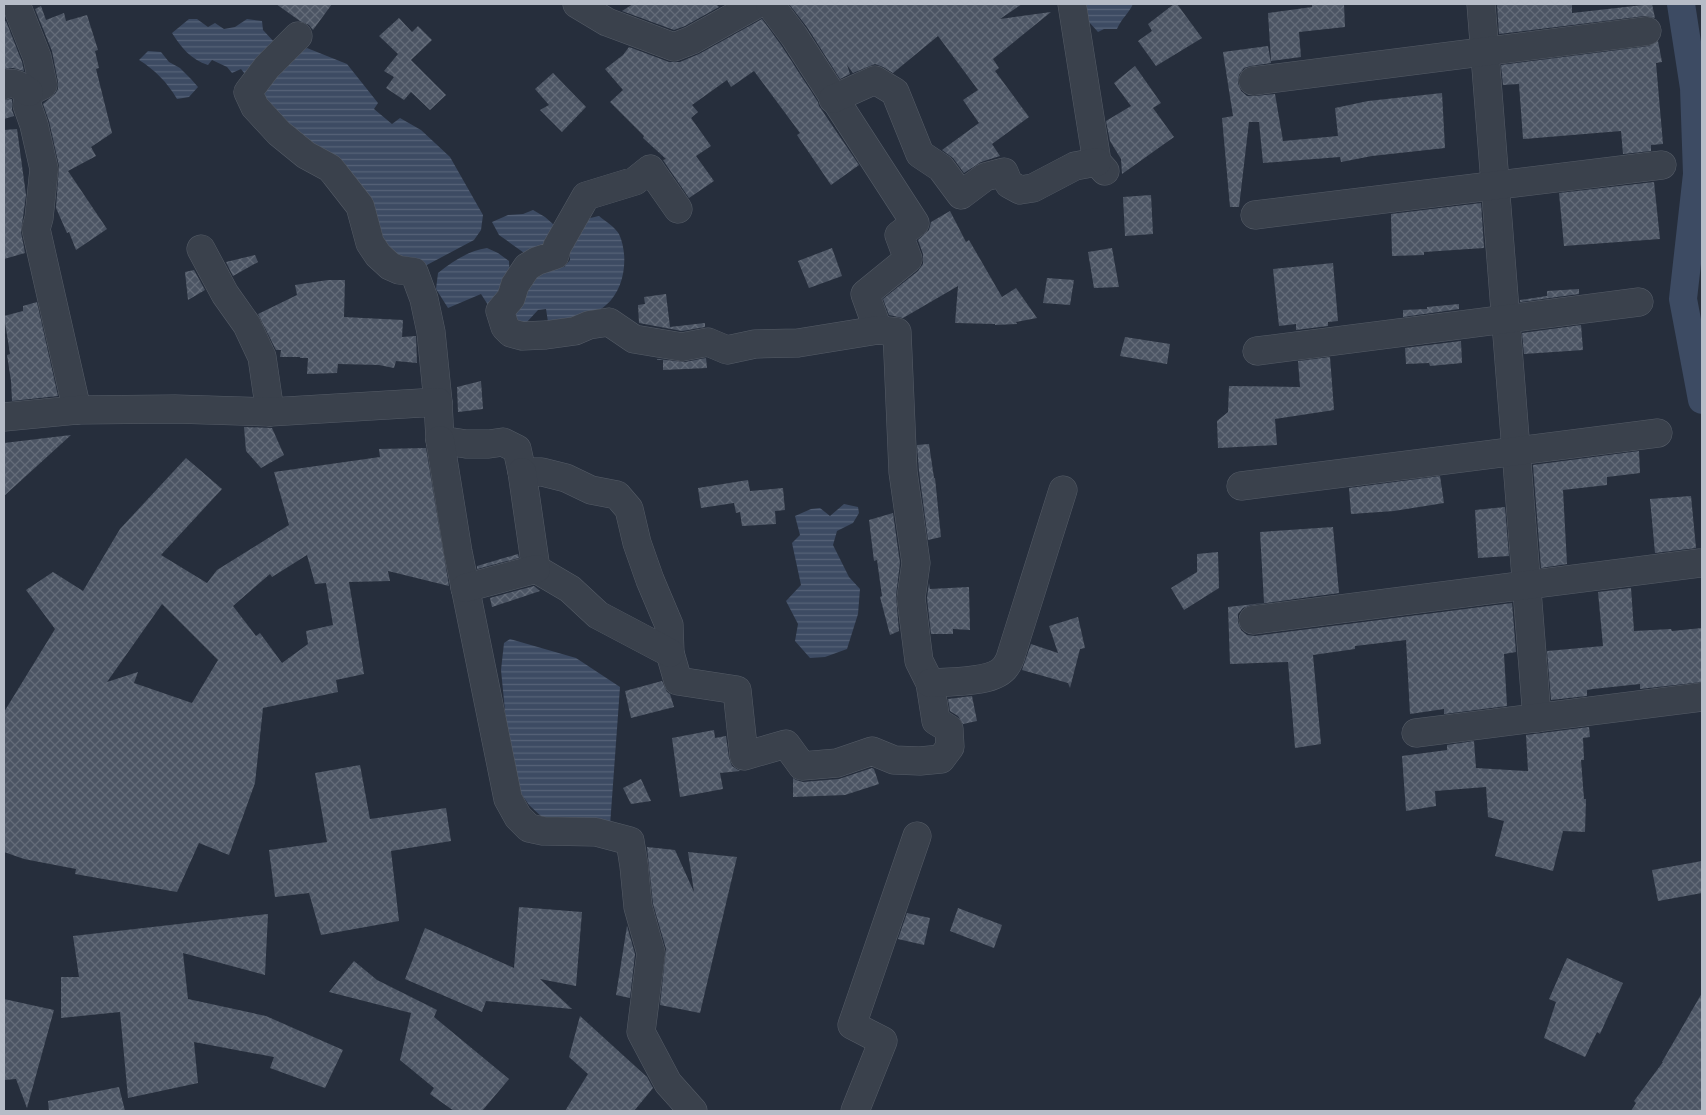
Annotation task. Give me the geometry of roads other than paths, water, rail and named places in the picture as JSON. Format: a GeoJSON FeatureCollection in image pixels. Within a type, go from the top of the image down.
{"type":"FeatureCollection","features":[{"type":"Feature","properties":{"kind":"street"},"geometry":{"type":"LineString","coordinates":[[16,4],[37,57],[42,85],[30,92],[27,105],[34,125],[44,169],[39,218],[36,229],[77,410]]}},
{"type":"Feature","properties":{"kind":"street"},"geometry":{"type":"LineString","coordinates":[[577,4],[607,22],[674,47],[692,40],[757,4]]}},
{"type":"Feature","properties":{"kind":"street"},"geometry":{"type":"LineString","coordinates":[[770,4],[794,36],[915,223],[899,235],[908,259],[865,294],[878,330]]}},
{"type":"Feature","properties":{"kind":"street"},"geometry":{"type":"LineString","coordinates":[[833,99],[874,80],[895,92],[920,154],[941,168],[961,195],[985,177],[1004,172],[1010,184],[1020,190],[1033,188],[1075,166],[1101,166],[1072,4]]}},
{"type":"Feature","properties":{"kind":"street"},"geometry":{"type":"LineString","coordinates":[[1481,4],[1537,718]]}},
{"type":"Feature","properties":{"kind":"street"},"geometry":{"type":"LineString","coordinates":[[1253,81],[1647,31]]}},
{"type":"Feature","properties":{"kind":"street"},"geometry":{"type":"LineString","coordinates":[[298,36],[267,67],[248,92],[255,107],[279,133],[306,155],[330,168],[360,206],[370,243],[378,255],[390,266],[399,270],[414,272],[424,299],[431,332],[440,440],[465,588],[508,799],[518,817],[529,828],[596,832],[630,841],[638,907],[651,953],[641,1032],[668,1083],[693,1111]]}},
{"type":"Feature","properties":{"kind":"street"},"geometry":{"type":"LineString","coordinates":[[4,84],[18,84],[30,92]]}},
{"type":"Feature","properties":{"kind":"street"},"geometry":{"type":"LineString","coordinates":[[1255,215],[1662,165]]}},
{"type":"Feature","properties":{"kind":"street"},"geometry":{"type":"LineString","coordinates":[[522,472],[542,472],[566,478],[591,490],[617,495],[629,509],[637,543],[670,625],[670,653],[678,681],[737,690],[744,756],[786,744],[802,766],[837,763],[872,751],[894,760],[920,761],[941,759],[950,748],[949,729],[936,721],[930,683],[920,661],[911,598],[916,563],[904,472],[897,332],[878,330],[798,343],[756,344],[727,350],[708,342],[682,347],[634,339],[609,322],[589,325],[575,331],[546,335],[522,336],[511,333],[505,327],[500,311],[511,298],[515,285],[527,267],[555,254],[557,247],[586,196],[635,181],[650,169],[678,209]]}},
{"type":"Feature","properties":{"kind":"street"},"geometry":{"type":"LineString","coordinates":[[201,249],[225,294],[246,325],[262,357],[270,412]]}},
{"type":"Feature","properties":{"kind":"street"},"geometry":{"type":"LineString","coordinates":[[1257,351],[1639,302]]}},
{"type":"Feature","properties":{"kind":"street"},"geometry":{"type":"LineString","coordinates":[[4,418],[77,410],[175,409],[270,412],[438,402]]}},
{"type":"Feature","properties":{"kind":"street"},"geometry":{"type":"LineString","coordinates":[[1241,486],[1658,433]]}},
{"type":"Feature","properties":{"kind":"street"},"geometry":{"type":"LineString","coordinates":[[440,440],[466,444],[503,442],[517,449],[536,569]]}},
{"type":"Feature","properties":{"kind":"street"},"geometry":{"type":"LineString","coordinates":[[930,683],[951,680],[972,681],[989,678],[1006,668],[1063,490]]}},
{"type":"Feature","properties":{"kind":"street"},"geometry":{"type":"LineString","coordinates":[[1253,620],[1700,563]]}},
{"type":"Feature","properties":{"kind":"street"},"geometry":{"type":"LineString","coordinates":[[465,588],[536,569],[570,590],[598,615],[670,653]]}},
{"type":"Feature","properties":{"kind":"street"},"geometry":{"type":"LineString","coordinates":[[1416,733],[1702,697]]}},
{"type":"Feature","properties":{"kind":"street"},"geometry":{"type":"LineString","coordinates":[[855,1111],[883,1041],[852,1025],[917,836]]}},
{"type":"Feature","properties":{"kind":"water"},"geometry":{"type":"Polygon","coordinates":[[[1077,4],[1133,4],[1117,29],[1104,29],[1098,32],[1077,4]]]}},
{"type":"Feature","properties":{"kind":"water"},"geometry":{"type":"Polygon","coordinates":[[[189,19],[197,19],[208,27],[215,23],[224,29],[235,27],[247,19],[262,21],[263,30],[275,43],[248,78],[241,69],[232,73],[227,67],[212,60],[208,65],[202,63],[187,52],[172,33],[189,19]]]}},
{"type":"Feature","properties":{"kind":"water"},"geometry":{"type":"Polygon","coordinates":[[[307,48],[347,64],[378,103],[374,109],[392,124],[400,118],[421,130],[450,157],[483,215],[481,230],[474,240],[425,266],[399,264],[325,158],[264,102],[261,77],[307,48]]]}},
{"type":"Feature","properties":{"kind":"water"},"geometry":{"type":"Polygon","coordinates":[[[148,51],[161,52],[169,62],[180,68],[191,79],[198,87],[189,97],[177,99],[160,77],[139,60],[148,51]]]}},
{"type":"Feature","properties":{"kind":"water"},"geometry":{"type":"Polygon","coordinates":[[[533,210],[545,217],[562,232],[527,255],[499,235],[492,222],[508,215],[523,214],[533,210]]]}},
{"type":"Feature","properties":{"kind":"water"},"geometry":{"type":"Polygon","coordinates":[[[599,216],[617,231],[624,252],[621,281],[612,298],[600,309],[586,315],[548,322],[546,309],[538,310],[526,323],[515,324],[509,315],[520,280],[556,264],[564,267],[570,260],[569,243],[577,221],[599,216]]]}},
{"type":"Feature","properties":{"kind":"water"},"geometry":{"type":"Polygon","coordinates":[[[487,248],[509,261],[510,285],[488,305],[481,294],[448,308],[436,289],[438,273],[461,257],[473,251],[487,248]]]}},
{"type":"Feature","properties":{"kind":"water"},"geometry":{"type":"Polygon","coordinates":[[[844,504],[858,507],[859,513],[853,523],[837,531],[833,545],[849,577],[860,589],[858,614],[847,649],[825,657],[810,658],[795,641],[798,624],[786,601],[801,585],[792,543],[800,535],[795,516],[811,509],[820,508],[830,516],[844,504]]]}},
{"type":"Feature","properties":{"kind":"water"},"geometry":{"type":"Polygon","coordinates":[[[510,639],[576,658],[620,687],[610,826],[543,818],[529,805],[520,792],[506,721],[501,670],[504,643],[510,639]]]}},
{"type":"Feature","properties":{"kind":"waterway"},"geometry":{"type":"LineString","coordinates":[[1681,4],[1694,88],[1697,174],[1683,299],[1702,400]]}}]}
